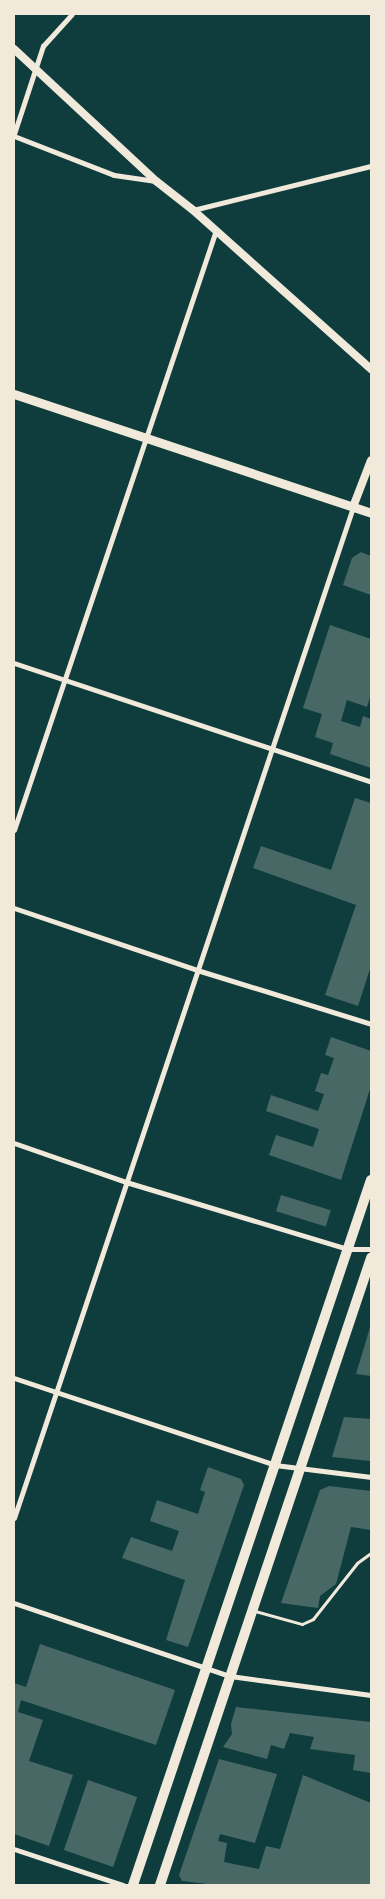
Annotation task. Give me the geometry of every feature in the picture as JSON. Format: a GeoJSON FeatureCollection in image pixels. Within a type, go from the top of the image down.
{"type":"FeatureCollection","features":[{"type":"Feature","properties":{"kind":"main road"},"geometry":{"type":"LineString","coordinates":[[14,394],[371,513]]}},
{"type":"Feature","properties":{"kind":"main road"},"geometry":{"type":"LineString","coordinates":[[133,1885],[371,1180]]}},
{"type":"Feature","properties":{"kind":"main road"},"geometry":{"type":"LineString","coordinates":[[160,1885],[371,1258]]}},
{"type":"Feature","properties":{"kind":"street"},"geometry":{"type":"LineString","coordinates":[[72,14],[43,46],[14,135],[114,175],[156,181]]}},
{"type":"Feature","properties":{"kind":"street"},"geometry":{"type":"LineString","coordinates":[[14,49],[156,181],[216,230],[371,369]]}},
{"type":"Feature","properties":{"kind":"street"},"geometry":{"type":"LineString","coordinates":[[193,210],[371,166]]}},
{"type":"Feature","properties":{"kind":"street"},"geometry":{"type":"LineString","coordinates":[[14,830],[216,230]]}},
{"type":"Feature","properties":{"kind":"street"},"geometry":{"type":"LineString","coordinates":[[14,1518],[270,749],[371,460]]}},
{"type":"Feature","properties":{"kind":"street"},"geometry":{"type":"LineString","coordinates":[[14,662],[371,782]]}},
{"type":"Feature","properties":{"kind":"street"},"geometry":{"type":"LineString","coordinates":[[14,908],[197,970],[371,1024]]}},
{"type":"Feature","properties":{"kind":"street"},"geometry":{"type":"LineString","coordinates":[[14,1143],[126,1182],[348,1249],[371,1249]]}},
{"type":"Feature","properties":{"kind":"street"},"geometry":{"type":"LineString","coordinates":[[14,1378],[275,1465],[371,1477]]}},
{"type":"Feature","properties":{"kind":"street"},"geometry":{"type":"LineString","coordinates":[[14,1603],[230,1676],[371,1695]]}},
{"type":"Feature","properties":{"kind":"street"},"geometry":{"type":"LineString","coordinates":[[14,1849],[123,1885]]}},
{"type":"Feature","properties":{"kind":"lane"},"geometry":{"type":"LineString","coordinates":[[252,1610],[302,1624],[313,1619],[357,1563],[371,1553]]}},
{"type":"Feature","properties":{"kind":"building"},"geometry":{"type":"Polygon","coordinates":[[[361,552],[371,556],[371,595],[343,585],[352,558],[361,552]]]}},
{"type":"Feature","properties":{"kind":"building"},"geometry":{"type":"Polygon","coordinates":[[[330,625],[371,639],[371,694],[367,707],[347,700],[341,721],[360,727],[363,716],[371,719],[371,768],[330,754],[333,743],[315,737],[322,714],[303,708],[330,625]]]}},
{"type":"Feature","properties":{"kind":"building"},"geometry":{"type":"Polygon","coordinates":[[[355,798],[371,803],[371,966],[358,1006],[325,995],[356,905],[253,868],[261,846],[331,870],[355,798]]]}},
{"type":"Feature","properties":{"kind":"building"},"geometry":{"type":"Polygon","coordinates":[[[331,1037],[371,1051],[371,1086],[341,1180],[269,1155],[276,1135],[313,1147],[319,1129],[266,1111],[271,1095],[318,1111],[324,1094],[315,1091],[321,1073],[328,1075],[334,1058],[325,1055],[331,1037]]]}},
{"type":"Feature","properties":{"kind":"building"},"geometry":{"type":"Polygon","coordinates":[[[281,1195],[331,1210],[326,1226],[276,1211],[281,1195]]]}},
{"type":"Feature","properties":{"kind":"building"},"geometry":{"type":"Polygon","coordinates":[[[371,1324],[371,1376],[356,1374],[371,1324]]]}},
{"type":"Feature","properties":{"kind":"building"},"geometry":{"type":"Polygon","coordinates":[[[344,1417],[371,1419],[371,1461],[332,1457],[344,1417]]]}},
{"type":"Feature","properties":{"kind":"building"},"geometry":{"type":"Polygon","coordinates":[[[208,1467],[241,1479],[244,1485],[188,1647],[166,1640],[185,1580],[122,1558],[131,1537],[172,1551],[179,1531],[150,1521],[157,1500],[198,1514],[205,1492],[200,1490],[208,1467]]]}},
{"type":"Feature","properties":{"kind":"building"},"geometry":{"type":"Polygon","coordinates":[[[329,1486],[371,1491],[371,1530],[351,1527],[336,1584],[320,1596],[318,1608],[281,1603],[320,1490],[329,1486]]]}},
{"type":"Feature","properties":{"kind":"building"},"geometry":{"type":"Polygon","coordinates":[[[40,1644],[175,1690],[156,1745],[21,1700],[18,1712],[43,1720],[29,1761],[73,1775],[49,1846],[14,1834],[14,1683],[26,1687],[40,1644]]]}},
{"type":"Feature","properties":{"kind":"building"},"geometry":{"type":"Polygon","coordinates":[[[236,1707],[371,1722],[371,1773],[353,1770],[355,1755],[310,1749],[314,1737],[290,1733],[284,1749],[271,1745],[267,1759],[223,1747],[232,1734],[231,1724],[236,1707]]]}},
{"type":"Feature","properties":{"kind":"building"},"geometry":{"type":"Polygon","coordinates":[[[219,1759],[277,1774],[255,1843],[220,1834],[218,1841],[227,1843],[224,1862],[259,1869],[266,1846],[280,1849],[303,1775],[371,1803],[371,1885],[216,1885],[182,1881],[179,1875],[219,1759]]]}},
{"type":"Feature","properties":{"kind":"building"},"geometry":{"type":"Polygon","coordinates":[[[88,1780],[137,1797],[113,1867],[64,1850],[88,1780]]]}}]}
